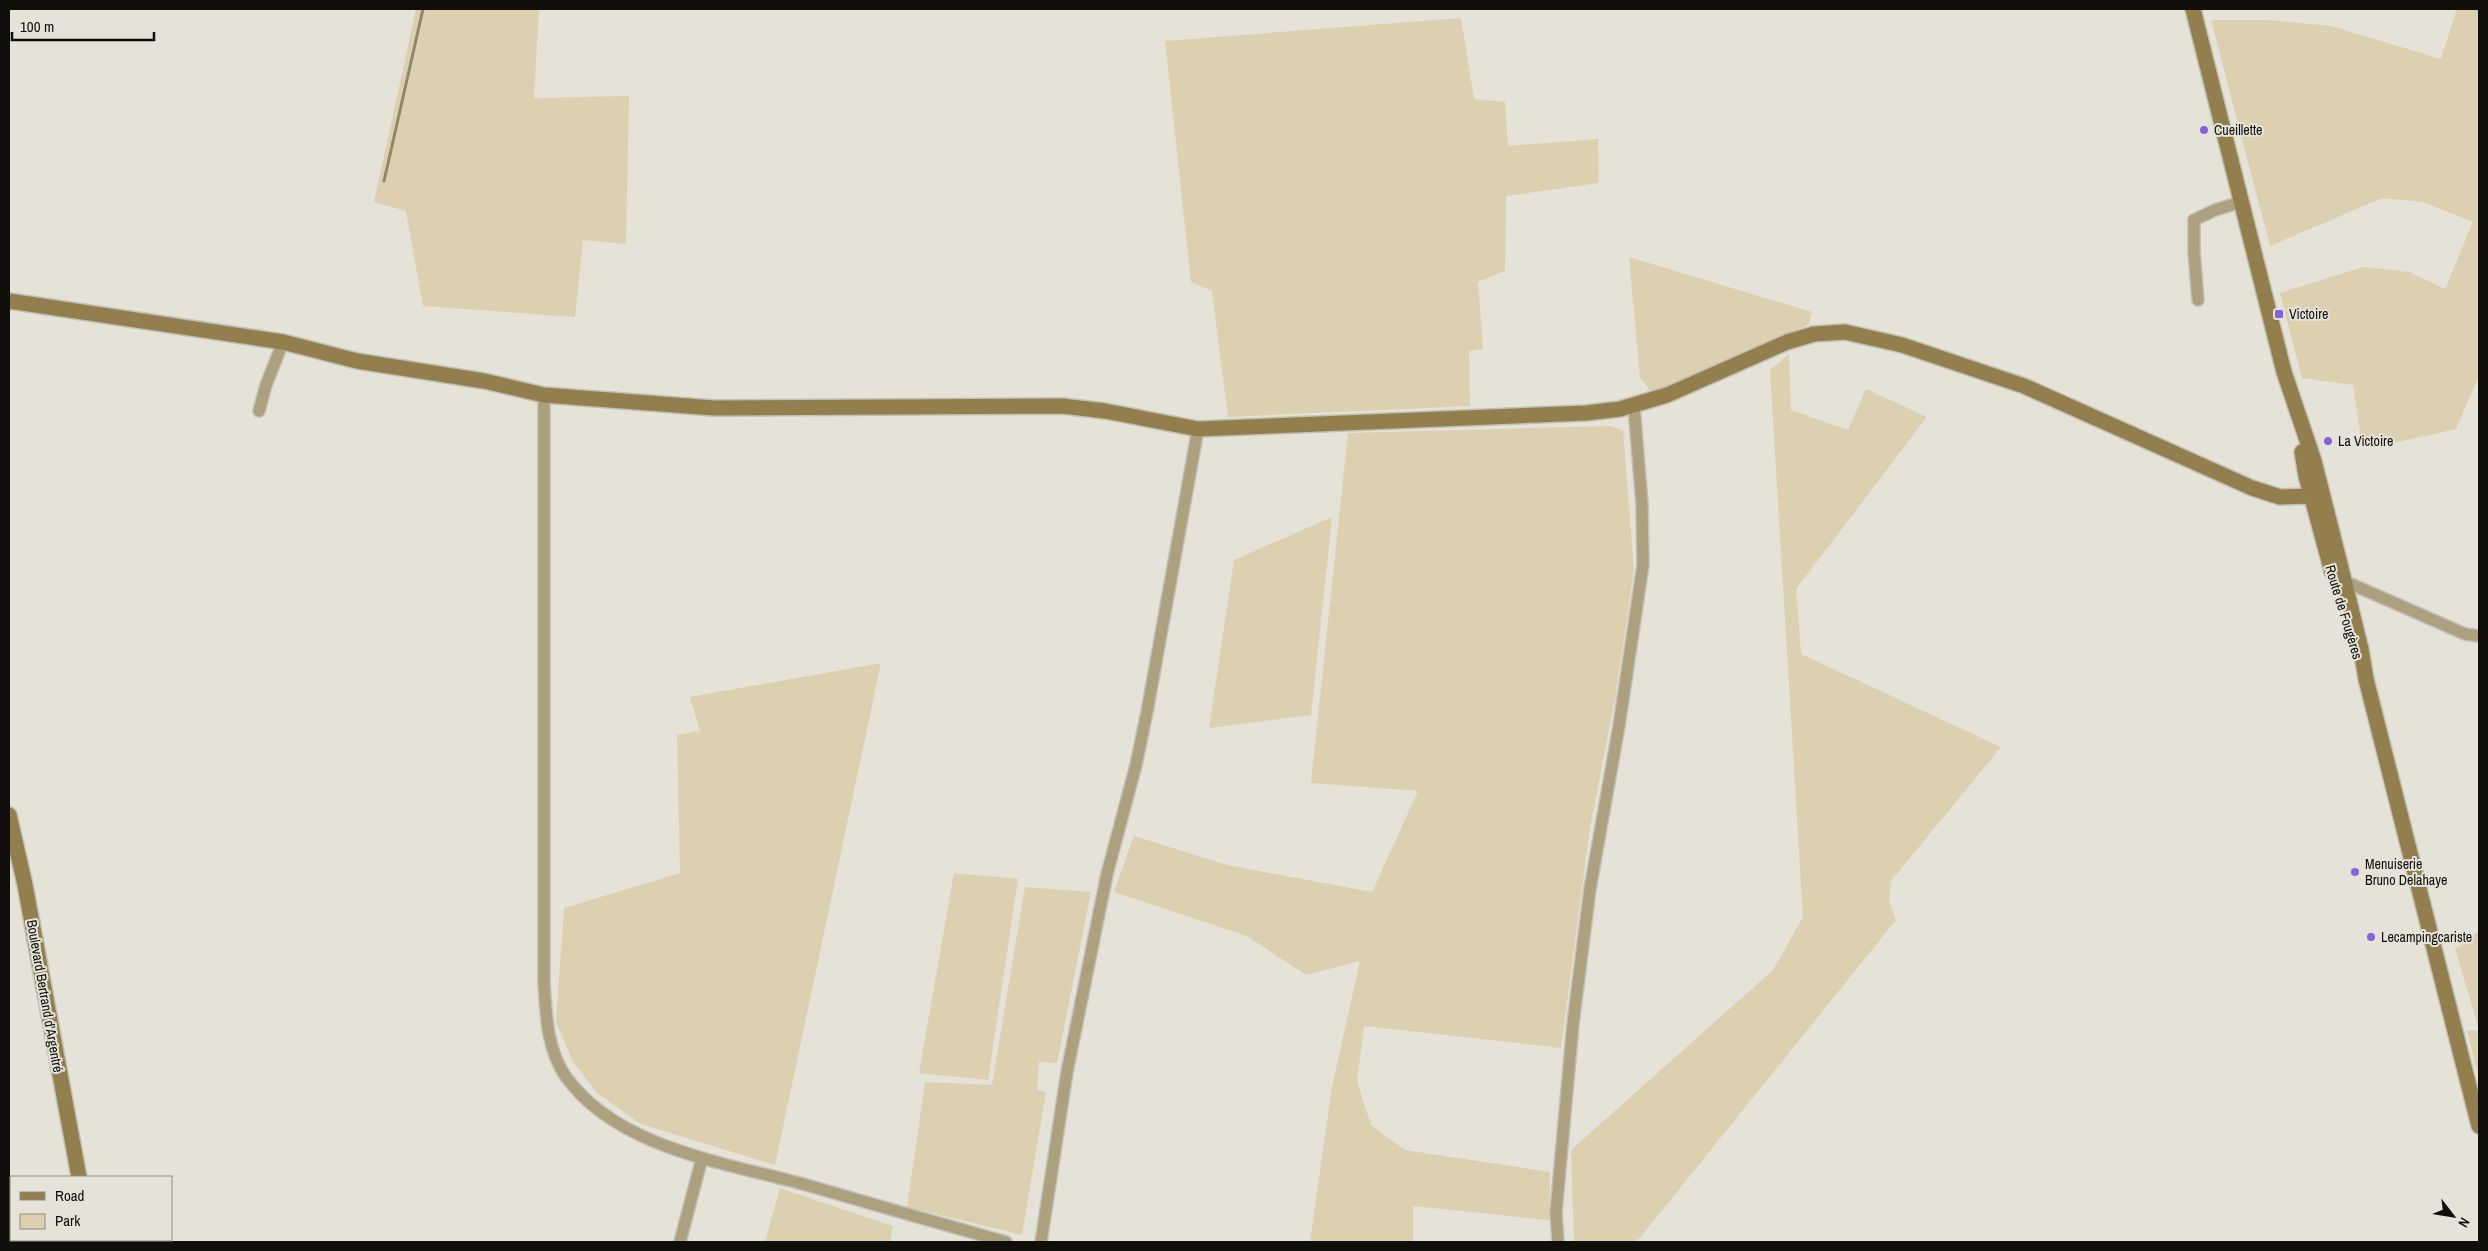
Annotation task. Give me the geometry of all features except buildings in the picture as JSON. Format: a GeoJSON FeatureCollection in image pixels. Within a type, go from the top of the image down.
{"type":"FeatureCollection","features":[{"type":"Feature","properties":{"kind":"street"},"geometry":{"type":"LineString","coordinates":[[2192,9],[2289,386],[2319,482],[2329,542]]}},
{"type":"Feature","properties":{"kind":"street"},"geometry":{"type":"LineString","coordinates":[[2198,300],[2194,252],[2194,220],[2215,210],[2241,202]]}},
{"type":"Feature","properties":{"kind":"street"},"geometry":{"type":"LineString","coordinates":[[9,301],[283,342],[357,361],[484,381],[544,396],[714,408],[1062,406],[1105,411],[1198,429],[1586,413],[1634,406],[1667,396],[1786,342],[1814,334],[1845,332],[1902,346],[2024,386],[2252,488],[2280,497],[2312,496],[2319,482]]}},
{"type":"Feature","properties":{"kind":"street"},"geometry":{"type":"LineString","coordinates":[[259,411],[266,384],[283,342]]}},
{"type":"Feature","properties":{"kind":"street","name":"Route de Fougères"},"geometry":{"type":"LineString","coordinates":[[2289,386],[2312,496],[2329,542],[2342,591],[2354,653],[2366,679],[2479,1126]]}},
{"type":"Feature","properties":{"kind":"street"},"geometry":{"type":"LineString","coordinates":[[544,396],[544,982],[549,1033],[556,1057],[566,1077],[584,1097],[607,1116],[645,1138],[702,1158],[1006,1242]]}},
{"type":"Feature","properties":{"kind":"street"},"geometry":{"type":"LineString","coordinates":[[1558,1242],[1556,1212],[1573,1024],[1588,899],[1619,726],[1643,565],[1642,504],[1634,406]]}},
{"type":"Feature","properties":{"kind":"street"},"geometry":{"type":"LineString","coordinates":[[1041,1242],[1069,1064],[1107,874],[1136,765],[1147,712],[1198,429]]}},
{"type":"Feature","properties":{"kind":"street"},"geometry":{"type":"LineString","coordinates":[[2342,591],[2350,584],[2465,634],[2479,636]]}},
{"type":"Feature","properties":{"kind":"street","name":"Boulevard Bertrand d'Argentré"},"geometry":{"type":"LineString","coordinates":[[9,815],[25,885],[79,1176]]}},
{"type":"Feature","properties":{"kind":"street"},"geometry":{"type":"LineString","coordinates":[[680,1242],[702,1158]]}},
{"type":"Feature","properties":{"kind":"green space"},"geometry":{"type":"Polygon","coordinates":[[[416,9],[539,9],[534,98],[629,96],[626,244],[583,240],[575,317],[423,306],[406,211],[374,202],[416,9]]]}},
{"type":"Feature","properties":{"kind":"green space"},"geometry":{"type":"Polygon","coordinates":[[[2457,9],[2479,9],[2479,376],[2456,429],[2393,443],[2362,445],[2353,385],[2302,378],[2280,293],[2363,267],[2409,272],[2445,289],[2473,222],[2423,202],[2382,198],[2270,246],[2211,20],[2267,20],[2331,26],[2441,59],[2457,9]]]}},
{"type":"Feature","properties":{"kind":"green space"},"geometry":{"type":"Polygon","coordinates":[[[1461,18],[1474,99],[1505,102],[1508,146],[1598,139],[1599,183],[1506,196],[1505,271],[1478,282],[1483,349],[1469,351],[1470,406],[1228,417],[1212,291],[1191,282],[1165,41],[1461,18]]]}},
{"type":"Feature","properties":{"kind":"green space"},"geometry":{"type":"Polygon","coordinates":[[[1629,257],[1812,312],[1809,324],[1659,392],[1650,390],[1640,378],[1629,257]]]}},
{"type":"Feature","properties":{"kind":"green space"},"geometry":{"type":"Polygon","coordinates":[[[1789,354],[1791,410],[1848,430],[1866,389],[1927,417],[1796,589],[1801,654],[2001,747],[1891,881],[1889,902],[1896,920],[1639,1239],[1632,1242],[1574,1242],[1571,1150],[1773,970],[1803,917],[1770,370],[1789,354]]]}},
{"type":"Feature","properties":{"kind":"green space"},"geometry":{"type":"Polygon","coordinates":[[[1610,426],[1623,430],[1634,570],[1615,699],[1590,828],[1561,1048],[1364,1026],[1357,1081],[1371,1125],[1405,1150],[1550,1172],[1549,1220],[1413,1206],[1413,1242],[1310,1242],[1332,1087],[1360,961],[1306,975],[1247,936],[1114,892],[1134,836],[1227,865],[1372,892],[1418,791],[1311,783],[1348,433],[1610,426]]]}},
{"type":"Feature","properties":{"kind":"green space"},"geometry":{"type":"Polygon","coordinates":[[[1332,517],[1311,715],[1209,728],[1234,560],[1332,517]]]}},
{"type":"Feature","properties":{"kind":"green space"},"geometry":{"type":"Polygon","coordinates":[[[881,663],[775,1165],[641,1124],[597,1093],[573,1062],[556,1022],[564,908],[680,873],[677,735],[700,731],[690,697],[881,663]]]}},
{"type":"Feature","properties":{"kind":"green space"},"geometry":{"type":"Polygon","coordinates":[[[954,873],[1018,879],[988,1080],[919,1073],[954,873]]]}},
{"type":"Feature","properties":{"kind":"green space"},"geometry":{"type":"Polygon","coordinates":[[[1025,887],[1091,892],[1057,1063],[1039,1062],[1037,1090],[1046,1092],[1022,1235],[907,1207],[925,1082],[992,1085],[1025,887]]]}},
{"type":"Feature","properties":{"kind":"green space"},"geometry":{"type":"Polygon","coordinates":[[[2479,931],[2479,1029],[2455,949],[2479,931]]]}},
{"type":"Feature","properties":{"kind":"green space"},"geometry":{"type":"Polygon","coordinates":[[[2467,1030],[2479,1031],[2479,1079],[2467,1030]]]}},
{"type":"Feature","properties":{"kind":"green space"},"geometry":{"type":"Polygon","coordinates":[[[780,1188],[893,1226],[890,1242],[765,1242],[780,1188]]]}},
{"type":"Feature","properties":{"kind":"waterway"},"geometry":{"type":"LineString","coordinates":[[384,181],[423,9]]}},
{"type":"Feature","properties":{"kind":"place","name":"Cueillette"},"geometry":{"type":"Point","coordinates":[2204,130]}},
{"type":"Feature","properties":{"kind":"place","name":"Victoire"},"geometry":{"type":"Point","coordinates":[2279,314]}},
{"type":"Feature","properties":{"kind":"place","name":"La Victoire"},"geometry":{"type":"Point","coordinates":[2328,441]}},
{"type":"Feature","properties":{"kind":"place","name":"Menuiserie Bruno Delahaye"},"geometry":{"type":"Point","coordinates":[2355,872]}},
{"type":"Feature","properties":{"kind":"place","name":"Lecampingcariste"},"geometry":{"type":"Point","coordinates":[2371,937]}}]}
